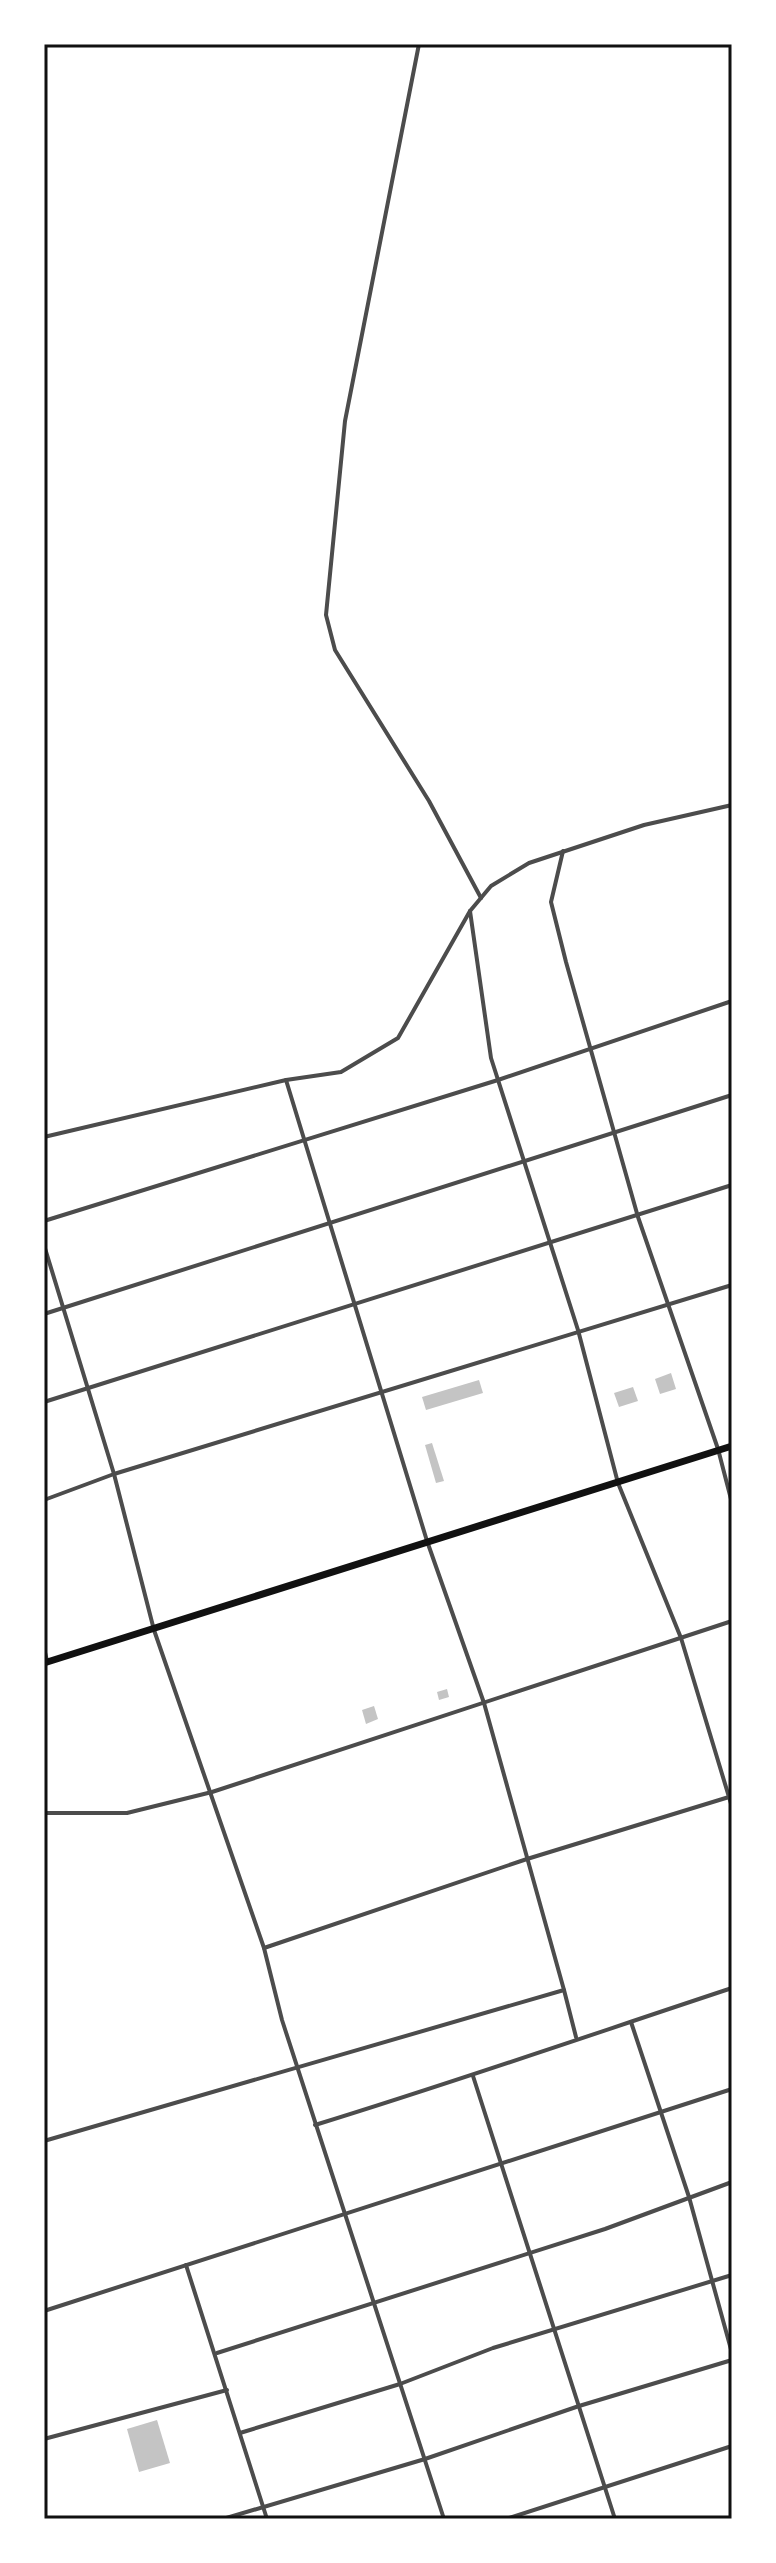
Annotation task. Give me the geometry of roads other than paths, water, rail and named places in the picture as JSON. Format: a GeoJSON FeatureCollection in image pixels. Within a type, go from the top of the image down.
{"type":"FeatureCollection","features":[{"type":"Feature","properties":{"kind":"main road"},"geometry":{"type":"LineString","coordinates":[[45,1663],[732,1446]]}},
{"type":"Feature","properties":{"kind":"street"},"geometry":{"type":"LineString","coordinates":[[419,44],[345,421],[326,615],[335,650],[429,801],[481,898]]}},
{"type":"Feature","properties":{"kind":"street"},"geometry":{"type":"LineString","coordinates":[[44,1137],[286,1080],[341,1072],[398,1038],[470,911],[491,886],[529,863],[563,851],[665,819],[732,805]]}},
{"type":"Feature","properties":{"kind":"street"},"geometry":{"type":"LineString","coordinates":[[563,851],[551,902],[588,1047],[638,1217],[718,1449],[732,1503]]}},
{"type":"Feature","properties":{"kind":"street"},"geometry":{"type":"LineString","coordinates":[[470,911],[480,997],[498,1080],[578,1330],[618,1483],[681,1638],[732,1807]]}},
{"type":"Feature","properties":{"kind":"street"},"geometry":{"type":"LineString","coordinates":[[44,1221],[498,1080],[588,1047],[732,1001]]}},
{"type":"Feature","properties":{"kind":"street"},"geometry":{"type":"LineString","coordinates":[[286,1080],[427,1541],[484,1703],[576,2037]]}},
{"type":"Feature","properties":{"kind":"street"},"geometry":{"type":"LineString","coordinates":[[44,1314],[732,1095]]}},
{"type":"Feature","properties":{"kind":"street"},"geometry":{"type":"LineString","coordinates":[[44,1402],[732,1185]]}},
{"type":"Feature","properties":{"kind":"street"},"geometry":{"type":"LineString","coordinates":[[44,1245],[114,1474],[154,1630],[264,1948],[315,2125],[444,2519]]}},
{"type":"Feature","properties":{"kind":"street"},"geometry":{"type":"LineString","coordinates":[[44,1500],[114,1474],[732,1285]]}},
{"type":"Feature","properties":{"kind":"street"},"geometry":{"type":"LineString","coordinates":[[44,1813],[127,1813],[212,1792],[732,1621]]}},
{"type":"Feature","properties":{"kind":"street"},"geometry":{"type":"LineString","coordinates":[[44,1648],[45,1663]]}},
{"type":"Feature","properties":{"kind":"street"},"geometry":{"type":"LineString","coordinates":[[264,1948],[527,1859],[729,1797]]}},
{"type":"Feature","properties":{"kind":"street"},"geometry":{"type":"LineString","coordinates":[[315,2125],[473,2076],[576,2037],[732,1988]]}},
{"type":"Feature","properties":{"kind":"street"},"geometry":{"type":"LineString","coordinates":[[44,2141],[564,1990]]}},
{"type":"Feature","properties":{"kind":"street"},"geometry":{"type":"LineString","coordinates":[[631,2022],[689,2197],[732,2353]]}},
{"type":"Feature","properties":{"kind":"street"},"geometry":{"type":"LineString","coordinates":[[473,2076],[615,2519]]}},
{"type":"Feature","properties":{"kind":"street"},"geometry":{"type":"LineString","coordinates":[[44,2311],[732,2089]]}},
{"type":"Feature","properties":{"kind":"street"},"geometry":{"type":"LineString","coordinates":[[217,2353],[530,2253],[732,2182]]}},
{"type":"Feature","properties":{"kind":"street"},"geometry":{"type":"LineString","coordinates":[[186,2265],[217,2353],[267,2519]]}},
{"type":"Feature","properties":{"kind":"street"},"geometry":{"type":"LineString","coordinates":[[240,2433],[400,2384],[493,2348],[732,2275]]}},
{"type":"Feature","properties":{"kind":"street"},"geometry":{"type":"LineString","coordinates":[[223,2519],[425,2459],[579,2406],[732,2360]]}},
{"type":"Feature","properties":{"kind":"street"},"geometry":{"type":"LineString","coordinates":[[44,2439],[227,2390]]}},
{"type":"Feature","properties":{"kind":"street"},"geometry":{"type":"LineString","coordinates":[[506,2519],[732,2446]]}}]}
